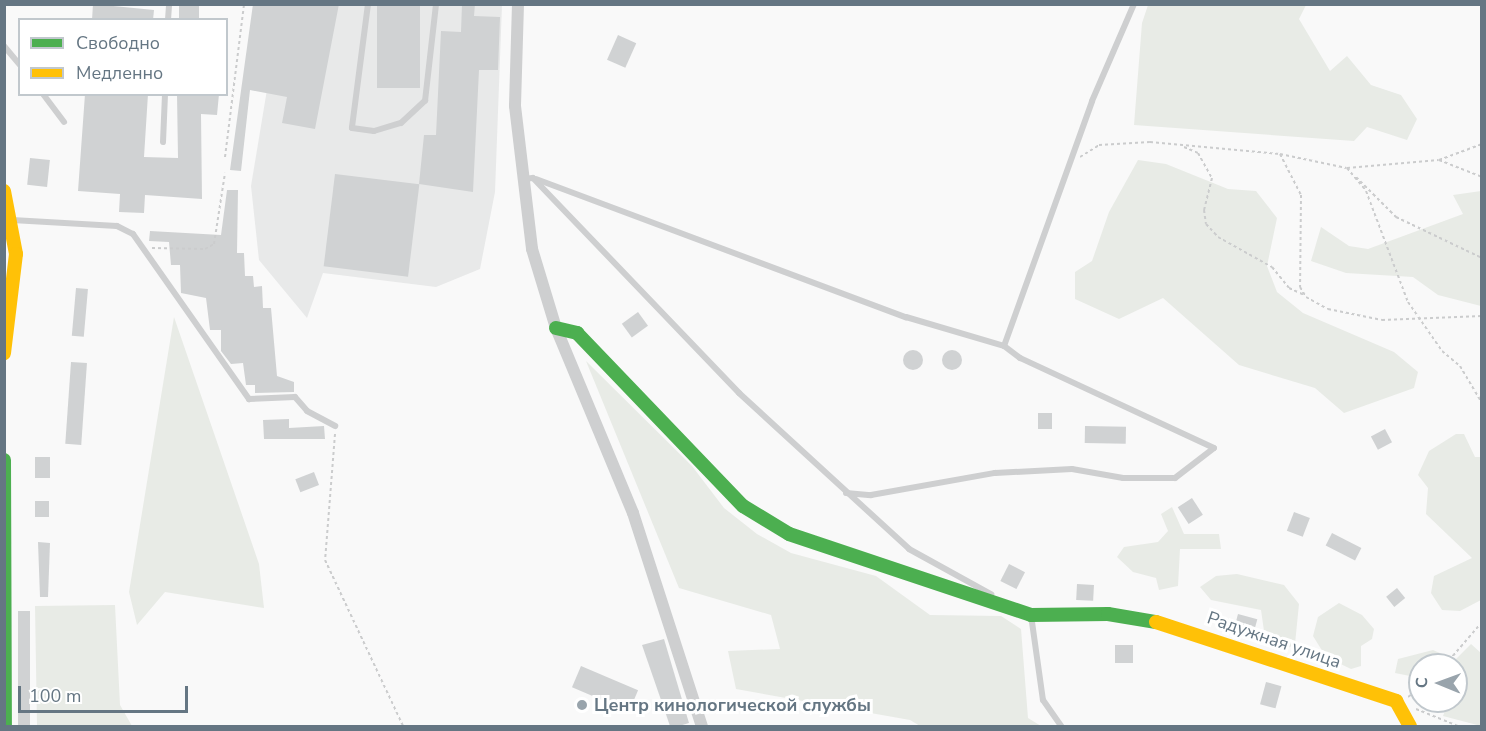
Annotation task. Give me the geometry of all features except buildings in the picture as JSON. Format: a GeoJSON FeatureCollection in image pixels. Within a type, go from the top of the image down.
{"type":"FeatureCollection","features":[{"type":"Feature","properties":{"kind":"street"},"geometry":{"type":"LineString","coordinates":[[518,4],[515,106],[527,179],[532,249],[556,328],[633,513],[702,726]]}},
{"type":"Feature","properties":{"kind":"street"},"geometry":{"type":"LineString","coordinates":[[4,191],[12,220],[16,254],[4,353]]}},
{"type":"Feature","properties":{"kind":"street","name":"Радужная улица"},"geometry":{"type":"LineString","coordinates":[[556,328],[577,333],[752,512],[789,534],[859,560],[1031,615],[1108,614],[1178,626],[1396,701]]}},
{"type":"Feature","properties":{"kind":"street"},"geometry":{"type":"LineString","coordinates":[[4,460],[5,726]]}},
{"type":"Feature","properties":{"kind":"street"},"geometry":{"type":"LineString","coordinates":[[1396,701],[1410,726]]}},
{"type":"Feature","properties":{"kind":"lane"},"geometry":{"type":"LineString","coordinates":[[368,4],[352,128],[374,131],[401,123],[425,101],[436,4]]}},
{"type":"Feature","properties":{"kind":"lane"},"geometry":{"type":"LineString","coordinates":[[1004,346],[1071,164],[1134,4]]}},
{"type":"Feature","properties":{"kind":"lane"},"geometry":{"type":"LineString","coordinates":[[4,46],[18,63]]}},
{"type":"Feature","properties":{"kind":"lane"},"geometry":{"type":"LineString","coordinates":[[44,96],[64,122]]}},
{"type":"Feature","properties":{"kind":"lane"},"geometry":{"type":"LineString","coordinates":[[163,142],[165,96]]}},
{"type":"Feature","properties":{"kind":"lane"},"geometry":{"type":"LineString","coordinates":[[527,179],[906,317],[1004,346],[1020,358],[1214,448],[1175,478],[1123,478],[1072,469],[994,473],[871,495],[846,493]]}},
{"type":"Feature","properties":{"kind":"lane"},"geometry":{"type":"LineString","coordinates":[[527,179],[739,393],[909,549],[1031,615],[1043,700],[1061,726]]}},
{"type":"Feature","properties":{"kind":"lane"},"geometry":{"type":"LineString","coordinates":[[12,220],[117,226],[147,248],[249,399],[295,397],[307,411],[335,426]]}},
{"type":"Feature","properties":{"kind":"path"},"geometry":{"type":"LineString","coordinates":[[225,157],[244,4]]}},
{"type":"Feature","properties":{"kind":"path"},"geometry":{"type":"LineString","coordinates":[[1071,164],[1099,146],[1180,146],[1280,154],[1347,168],[1439,160],[1482,144]]}},
{"type":"Feature","properties":{"kind":"path"},"geometry":{"type":"LineString","coordinates":[[1180,146],[1198,153],[1212,178],[1204,210],[1206,224],[1306,297],[1328,309],[1382,320],[1482,316]]}},
{"type":"Feature","properties":{"kind":"path"},"geometry":{"type":"LineString","coordinates":[[1280,154],[1300,195],[1300,287],[1306,297]]}},
{"type":"Feature","properties":{"kind":"path"},"geometry":{"type":"LineString","coordinates":[[1439,160],[1482,177]]}},
{"type":"Feature","properties":{"kind":"path"},"geometry":{"type":"LineString","coordinates":[[1347,168],[1396,216],[1482,258]]}},
{"type":"Feature","properties":{"kind":"path"},"geometry":{"type":"LineString","coordinates":[[1347,168],[1366,191],[1419,320],[1461,366],[1482,403]]}},
{"type":"Feature","properties":{"kind":"path"},"geometry":{"type":"LineString","coordinates":[[147,248],[205,249],[214,244],[225,174]]}},
{"type":"Feature","properties":{"kind":"path"},"geometry":{"type":"LineString","coordinates":[[335,426],[325,560],[403,726]]}},
{"type":"Feature","properties":{"kind":"path"},"geometry":{"type":"LineString","coordinates":[[1455,653],[1482,622]]}},
{"type":"Feature","properties":{"kind":"path"},"geometry":{"type":"LineString","coordinates":[[1396,701],[1458,726]]}},
{"type":"Feature","properties":{"kind":"shaded area"},"geometry":{"type":"Polygon","coordinates":[[[281,5],[502,5],[495,192],[480,269],[436,287],[323,273],[307,318],[259,260],[251,186],[281,5]]]}},
{"type":"Feature","properties":{"kind":"shaded area"},"geometry":{"type":"Polygon","coordinates":[[[1148,5],[1306,5],[1299,19],[1330,71],[1347,56],[1371,85],[1401,95],[1417,119],[1407,140],[1367,127],[1354,141],[1134,125],[1142,23],[1148,5]]]}},
{"type":"Feature","properties":{"kind":"shaded area"},"geometry":{"type":"Polygon","coordinates":[[[1138,160],[1166,164],[1228,189],[1256,191],[1277,218],[1267,266],[1277,292],[1303,313],[1394,352],[1418,372],[1414,388],[1344,413],[1315,388],[1239,365],[1163,298],[1119,319],[1075,299],[1075,272],[1092,261],[1109,212],[1138,160]]]}},
{"type":"Feature","properties":{"kind":"shaded area"},"geometry":{"type":"Polygon","coordinates":[[[1481,191],[1481,306],[1438,295],[1413,277],[1346,273],[1311,261],[1321,227],[1349,246],[1368,249],[1463,214],[1453,195],[1481,191]]]}},
{"type":"Feature","properties":{"kind":"shaded area"},"geometry":{"type":"Polygon","coordinates":[[[174,317],[259,564],[264,608],[165,592],[137,625],[129,592],[174,317]]]}},
{"type":"Feature","properties":{"kind":"shaded area"},"geometry":{"type":"Polygon","coordinates":[[[586,361],[692,466],[724,508],[757,534],[791,553],[876,576],[930,615],[1001,616],[1021,629],[1028,718],[1041,726],[920,726],[910,720],[736,689],[728,651],[780,649],[771,615],[679,588],[586,361]]]}},
{"type":"Feature","properties":{"kind":"shaded area"},"geometry":{"type":"Polygon","coordinates":[[[1456,434],[1464,434],[1475,457],[1482,457],[1481,600],[1460,611],[1442,610],[1431,593],[1434,576],[1472,558],[1426,514],[1428,488],[1418,475],[1429,451],[1456,434]]]}},
{"type":"Feature","properties":{"kind":"shaded area"},"geometry":{"type":"Polygon","coordinates":[[[1172,507],[1184,534],[1219,534],[1221,549],[1180,549],[1178,586],[1159,590],[1156,578],[1133,572],[1117,557],[1124,547],[1158,542],[1168,531],[1161,514],[1172,507]]]}},
{"type":"Feature","properties":{"kind":"shaded area"},"geometry":{"type":"Polygon","coordinates":[[[1237,574],[1284,585],[1299,604],[1295,644],[1288,648],[1265,638],[1261,610],[1211,600],[1200,587],[1216,576],[1237,574]]]}},
{"type":"Feature","properties":{"kind":"shaded area"},"geometry":{"type":"Polygon","coordinates":[[[1339,603],[1362,615],[1374,629],[1372,639],[1361,646],[1361,666],[1351,669],[1326,657],[1313,636],[1318,617],[1339,603]]]}},
{"type":"Feature","properties":{"kind":"shaded area"},"geometry":{"type":"Polygon","coordinates":[[[115,605],[120,705],[132,726],[37,726],[35,606],[115,605]]]}},
{"type":"Feature","properties":{"kind":"shaded area"},"geometry":{"type":"Polygon","coordinates":[[[1471,644],[1481,653],[1481,726],[1443,716],[1444,713],[1468,713],[1468,653],[1462,653],[1471,644]]]}},
{"type":"Feature","properties":{"kind":"shaded area"},"geometry":{"type":"Polygon","coordinates":[[[1433,650],[1440,653],[1421,653],[1433,650]]]}},
{"type":"Feature","properties":{"kind":"shaded area"},"geometry":{"type":"Polygon","coordinates":[[[1408,656],[1408,676],[1395,673],[1398,659],[1408,656]]]}},
{"type":"Feature","properties":{"kind":"traffic: fast"},"geometry":{"type":"LineString","coordinates":[[556,328],[577,333],[743,506],[789,534],[1031,615],[1108,614],[1156,622]]}},
{"type":"Feature","properties":{"kind":"traffic: fast"},"geometry":{"type":"LineString","coordinates":[[4,460],[5,726]]}},
{"type":"Feature","properties":{"kind":"traffic: slow"},"geometry":{"type":"LineString","coordinates":[[4,191],[16,254],[4,353]]}},
{"type":"Feature","properties":{"kind":"traffic: slow"},"geometry":{"type":"LineString","coordinates":[[1156,622],[1396,701],[1410,726]]}},
{"type":"Feature","properties":{"kind":"place","name":"Центр кинологической службы"},"geometry":{"type":"Point","coordinates":[582,705]}}]}
